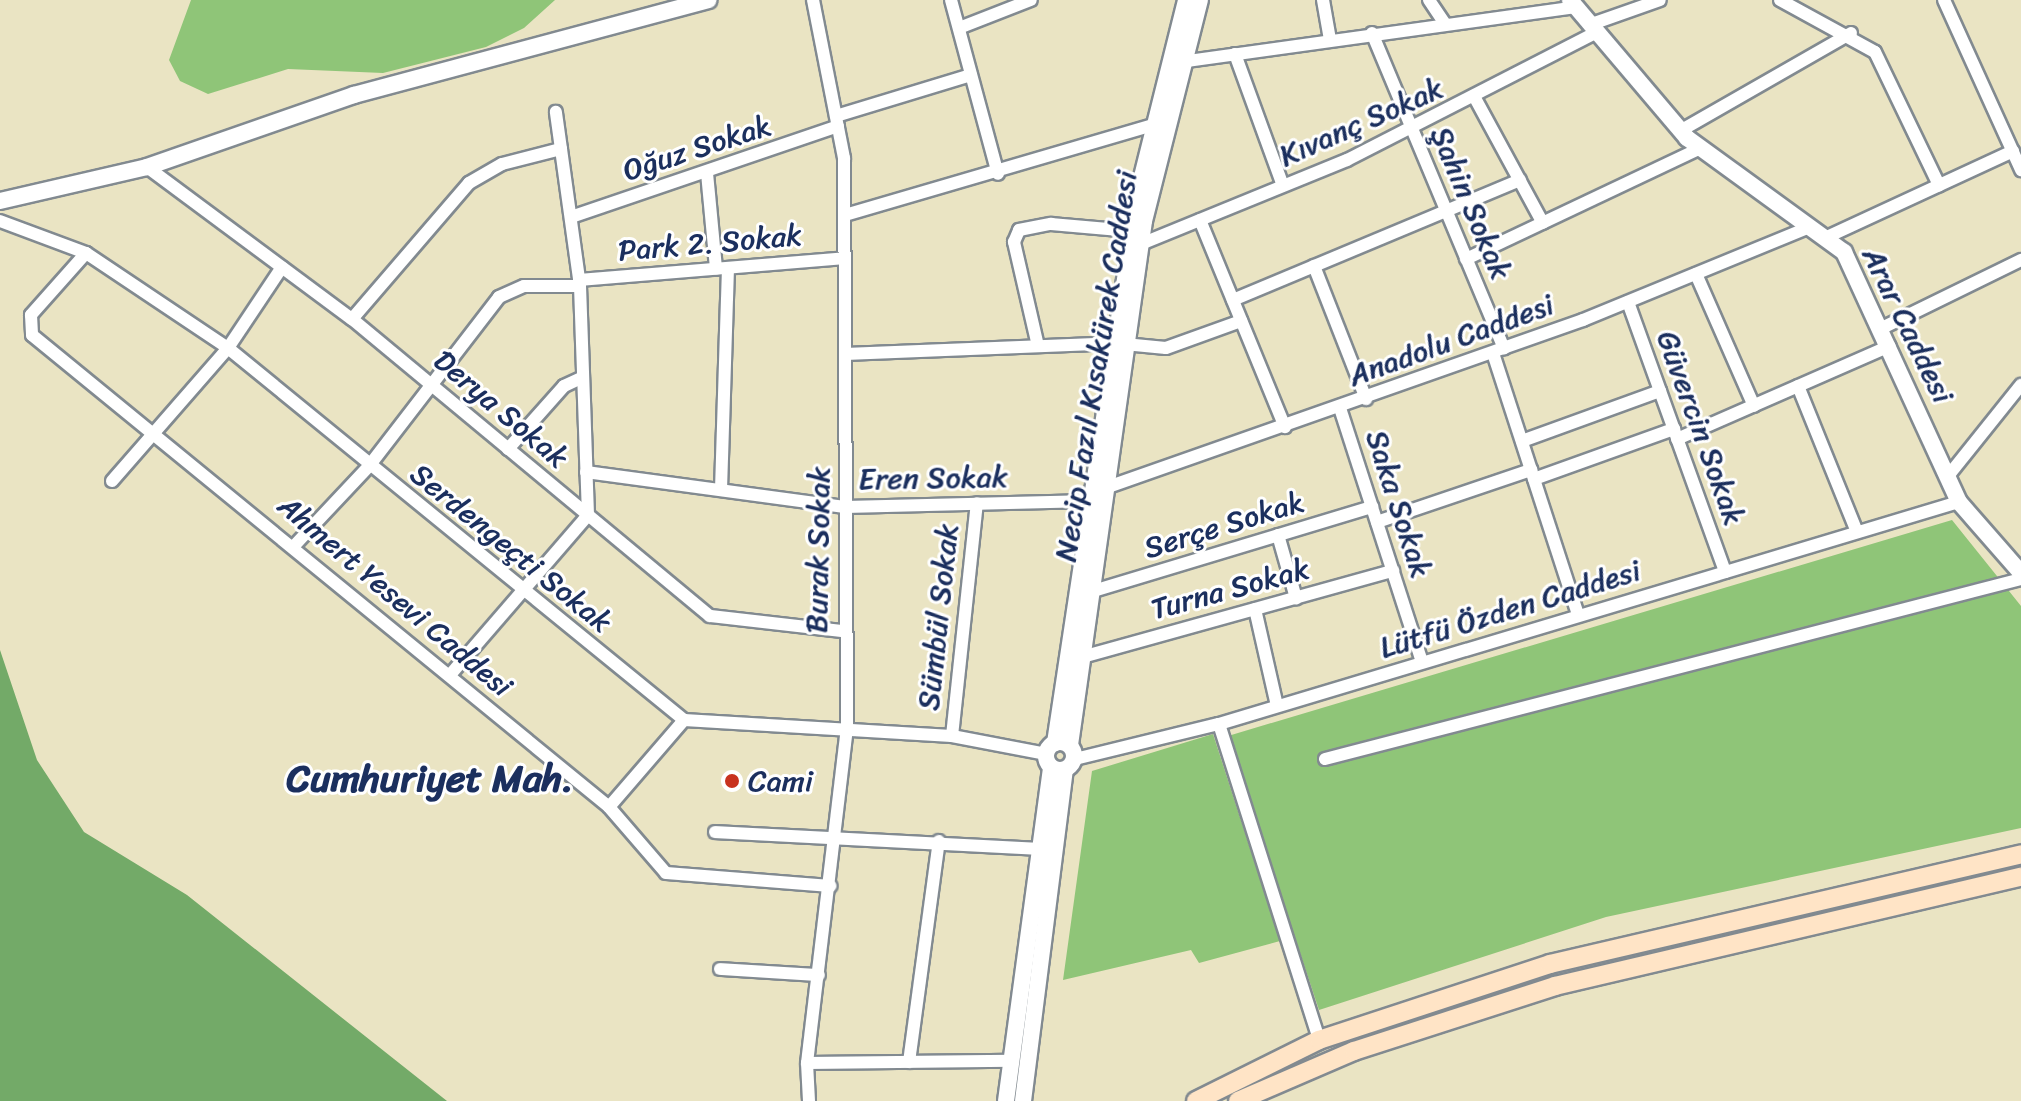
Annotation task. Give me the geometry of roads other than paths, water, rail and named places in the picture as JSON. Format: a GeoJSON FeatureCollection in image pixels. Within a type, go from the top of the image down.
{"type":"FeatureCollection","features":[{"type":"Feature","properties":{"kind":"main road"},"geometry":{"type":"LineString","coordinates":[[1196,1101],[1319,1040],[1611,947],[2021,854]]}},
{"type":"Feature","properties":{"kind":"main road"},"geometry":{"type":"LineString","coordinates":[[1238,1101],[1354,1051],[1555,986],[2021,877]]}},
{"type":"Feature","properties":{"kind":"street"},"geometry":{"type":"LineString","coordinates":[[0,201],[147,167],[354,95],[709,0]]}},
{"type":"Feature","properties":{"kind":"street","name":"Burak Sokak"},"geometry":{"type":"LineString","coordinates":[[809,1101],[807,1063],[837,833],[847,727],[842,631],[845,215],[837,121],[813,0]]}},
{"type":"Feature","properties":{"kind":"street"},"geometry":{"type":"LineString","coordinates":[[951,0],[998,174]]}},
{"type":"Feature","properties":{"kind":"street"},"geometry":{"type":"LineString","coordinates":[[959,28],[1031,0]]}},
{"type":"Feature","properties":{"kind":"street","name":"Necip Fazıl Kısakürek Caddesi"},"geometry":{"type":"LineString","coordinates":[[1023,1101],[1060,756],[1092,501],[1120,344],[1152,125],[1186,0]]}},
{"type":"Feature","properties":{"kind":"street","name":"Necip Fazıl Kısakürek Caddesi"},"geometry":{"type":"LineString","coordinates":[[1136,237],[1180,62],[1200,0]]}},
{"type":"Feature","properties":{"kind":"street"},"geometry":{"type":"LineString","coordinates":[[1323,0],[1330,39]]}},
{"type":"Feature","properties":{"kind":"street"},"geometry":{"type":"LineString","coordinates":[[1429,0],[1445,24]]}},
{"type":"Feature","properties":{"kind":"street","name":"Kıvanç Sokak"},"geometry":{"type":"LineString","coordinates":[[1136,237],[1200,220],[1412,129],[1475,98],[1592,29],[1660,0]]}},
{"type":"Feature","properties":{"kind":"street"},"geometry":{"type":"LineString","coordinates":[[1780,0],[1851,33],[1880,60],[1939,185]]}},
{"type":"Feature","properties":{"kind":"street"},"geometry":{"type":"LineString","coordinates":[[1944,0],[2021,170]]}},
{"type":"Feature","properties":{"kind":"street"},"geometry":{"type":"LineString","coordinates":[[1180,62],[1573,3]]}},
{"type":"Feature","properties":{"kind":"street","name":"Arar Caddesi"},"geometry":{"type":"LineString","coordinates":[[1573,3],[1680,131],[1699,149],[1827,237],[1851,261],[1959,502],[2021,576]]}},
{"type":"Feature","properties":{"kind":"street","name":"Şahin Sokak"},"geometry":{"type":"LineString","coordinates":[[1372,33],[1466,259],[1498,351],[1522,441],[1578,615]]}},
{"type":"Feature","properties":{"kind":"street"},"geometry":{"type":"LineString","coordinates":[[1680,131],[1851,33]]}},
{"type":"Feature","properties":{"kind":"street"},"geometry":{"type":"LineString","coordinates":[[1235,54],[1283,186]]}},
{"type":"Feature","properties":{"kind":"street","name":"Oğuz Sokak"},"geometry":{"type":"LineString","coordinates":[[571,217],[707,173],[837,121],[971,75]]}},
{"type":"Feature","properties":{"kind":"street"},"geometry":{"type":"LineString","coordinates":[[1475,98],[1543,223]]}},
{"type":"Feature","properties":{"kind":"street"},"geometry":{"type":"LineString","coordinates":[[450,675],[525,595],[588,515],[580,283],[556,112]]}},
{"type":"Feature","properties":{"kind":"street"},"geometry":{"type":"LineString","coordinates":[[845,215],[998,174],[1152,125]]}},
{"type":"Feature","properties":{"kind":"street"},"geometry":{"type":"LineString","coordinates":[[1827,237],[1939,185],[2011,145],[2021,133]]}},
{"type":"Feature","properties":{"kind":"street"},"geometry":{"type":"LineString","coordinates":[[352,319],[469,183],[502,164],[561,149]]}},
{"type":"Feature","properties":{"kind":"street"},"geometry":{"type":"LineString","coordinates":[[1466,259],[1699,149]]}},
{"type":"Feature","properties":{"kind":"street","name":"Derya Sokak"},"geometry":{"type":"LineString","coordinates":[[147,167],[352,319],[716,619],[842,631]]}},
{"type":"Feature","properties":{"kind":"street"},"geometry":{"type":"LineString","coordinates":[[707,173],[722,268],[721,490]]}},
{"type":"Feature","properties":{"kind":"street"},"geometry":{"type":"LineString","coordinates":[[1233,300],[1520,180]]}},
{"type":"Feature","properties":{"kind":"street"},"geometry":{"type":"LineString","coordinates":[[1200,220],[1285,427]]}},
{"type":"Feature","properties":{"kind":"street","name":"Serdengeçti Sokak"},"geometry":{"type":"LineString","coordinates":[[0,221],[86,253],[228,348],[525,595],[684,720]]}},
{"type":"Feature","properties":{"kind":"street"},"geometry":{"type":"LineString","coordinates":[[1038,346],[1016,233],[1041,224],[1136,237]]}},
{"type":"Feature","properties":{"kind":"street","name":"Anadolu Caddesi"},"geometry":{"type":"LineString","coordinates":[[1105,488],[1498,351],[1628,302],[1810,227]]}},
{"type":"Feature","properties":{"kind":"street","name":"Ahmert Yesevi Caddesi"},"geometry":{"type":"LineString","coordinates":[[86,253],[31,315],[29,331],[155,430],[609,807],[666,873],[830,886]]}},
{"type":"Feature","properties":{"kind":"street","name":"Park 2. Sokak"},"geometry":{"type":"LineString","coordinates":[[293,547],[369,466],[428,382],[504,293],[722,268],[845,258]]}},
{"type":"Feature","properties":{"kind":"street"},"geometry":{"type":"LineString","coordinates":[[1882,328],[2021,260]]}},
{"type":"Feature","properties":{"kind":"street"},"geometry":{"type":"LineString","coordinates":[[1314,266],[1366,399]]}},
{"type":"Feature","properties":{"kind":"street"},"geometry":{"type":"LineString","coordinates":[[112,481],[228,348],[282,267]]}},
{"type":"Feature","properties":{"kind":"street"},"geometry":{"type":"LineString","coordinates":[[1696,274],[1754,406]]}},
{"type":"Feature","properties":{"kind":"street","name":"Güvercin Sokak"},"geometry":{"type":"LineString","coordinates":[[1628,302],[1725,572]]}},
{"type":"Feature","properties":{"kind":"street"},"geometry":{"type":"LineString","coordinates":[[845,354],[1120,344],[1174,347],[1241,321]]}},
{"type":"Feature","properties":{"kind":"street","name":"Necip Fazıl Kısakürek Caddesi"},"geometry":{"type":"LineString","coordinates":[[1006,1101],[1040,849],[1082,657],[1105,488],[1120,344]]}},
{"type":"Feature","properties":{"kind":"street"},"geometry":{"type":"LineString","coordinates":[[1377,522],[1676,434],[1754,406],[1890,346]]}},
{"type":"Feature","properties":{"kind":"street"},"geometry":{"type":"LineString","coordinates":[[508,449],[564,386],[583,377]]}},
{"type":"Feature","properties":{"kind":"street"},"geometry":{"type":"LineString","coordinates":[[1948,476],[2021,385]]}},
{"type":"Feature","properties":{"kind":"street"},"geometry":{"type":"LineString","coordinates":[[1798,386],[1857,532]]}},
{"type":"Feature","properties":{"kind":"street"},"geometry":{"type":"LineString","coordinates":[[1522,441],[1660,391]]}},
{"type":"Feature","properties":{"kind":"street","name":"Saka Sokak"},"geometry":{"type":"LineString","coordinates":[[1340,408],[1422,662]]}},
{"type":"Feature","properties":{"kind":"street","name":"Eren Sokak"},"geometry":{"type":"LineString","coordinates":[[586,472],[845,507],[1092,501]]}},
{"type":"Feature","properties":{"kind":"street","name":"Lütfü Özden Caddesi"},"geometry":{"type":"LineString","coordinates":[[1060,756],[1219,724],[1959,502]]}},
{"type":"Feature","properties":{"kind":"street","name":"Sümbül Sokak"},"geometry":{"type":"LineString","coordinates":[[952,736],[977,503]]}},
{"type":"Feature","properties":{"kind":"street","name":"Serçe Sokak"},"geometry":{"type":"LineString","coordinates":[[1090,592],[1372,507]]}},
{"type":"Feature","properties":{"kind":"street"},"geometry":{"type":"LineString","coordinates":[[1278,535],[1296,598]]}},
{"type":"Feature","properties":{"kind":"street","name":"Turna Sokak"},"geometry":{"type":"LineString","coordinates":[[1082,657],[1393,571]]}},
{"type":"Feature","properties":{"kind":"street"},"geometry":{"type":"LineString","coordinates":[[1325,759],[2021,576]]}},
{"type":"Feature","properties":{"kind":"street"},"geometry":{"type":"LineString","coordinates":[[1255,609],[1277,706]]}},
{"type":"Feature","properties":{"kind":"street"},"geometry":{"type":"LineString","coordinates":[[609,807],[684,720],[847,727],[952,736],[1060,756]]}},
{"type":"Feature","properties":{"kind":"street"},"geometry":{"type":"LineString","coordinates":[[1219,724],[1319,1040]]}},
{"type":"Feature","properties":{"kind":"street"},"geometry":{"type":"LineString","coordinates":[[715,832],[837,833],[1040,849]]}},
{"type":"Feature","properties":{"kind":"street"},"geometry":{"type":"LineString","coordinates":[[909,1062],[939,841]]}},
{"type":"Feature","properties":{"kind":"street"},"geometry":{"type":"LineString","coordinates":[[720,969],[819,975]]}},
{"type":"Feature","properties":{"kind":"street"},"geometry":{"type":"LineString","coordinates":[[807,1063],[1012,1061]]}},
{"type":"Feature","properties":{"kind":"place","name":"Cami"},"geometry":{"type":"Point","coordinates":[732,781]}},
{"type":"Feature","properties":{"kind":"district","name":"Cumhuriyet Mah."},"geometry":{"type":"Point","coordinates":[430,779]}}]}
